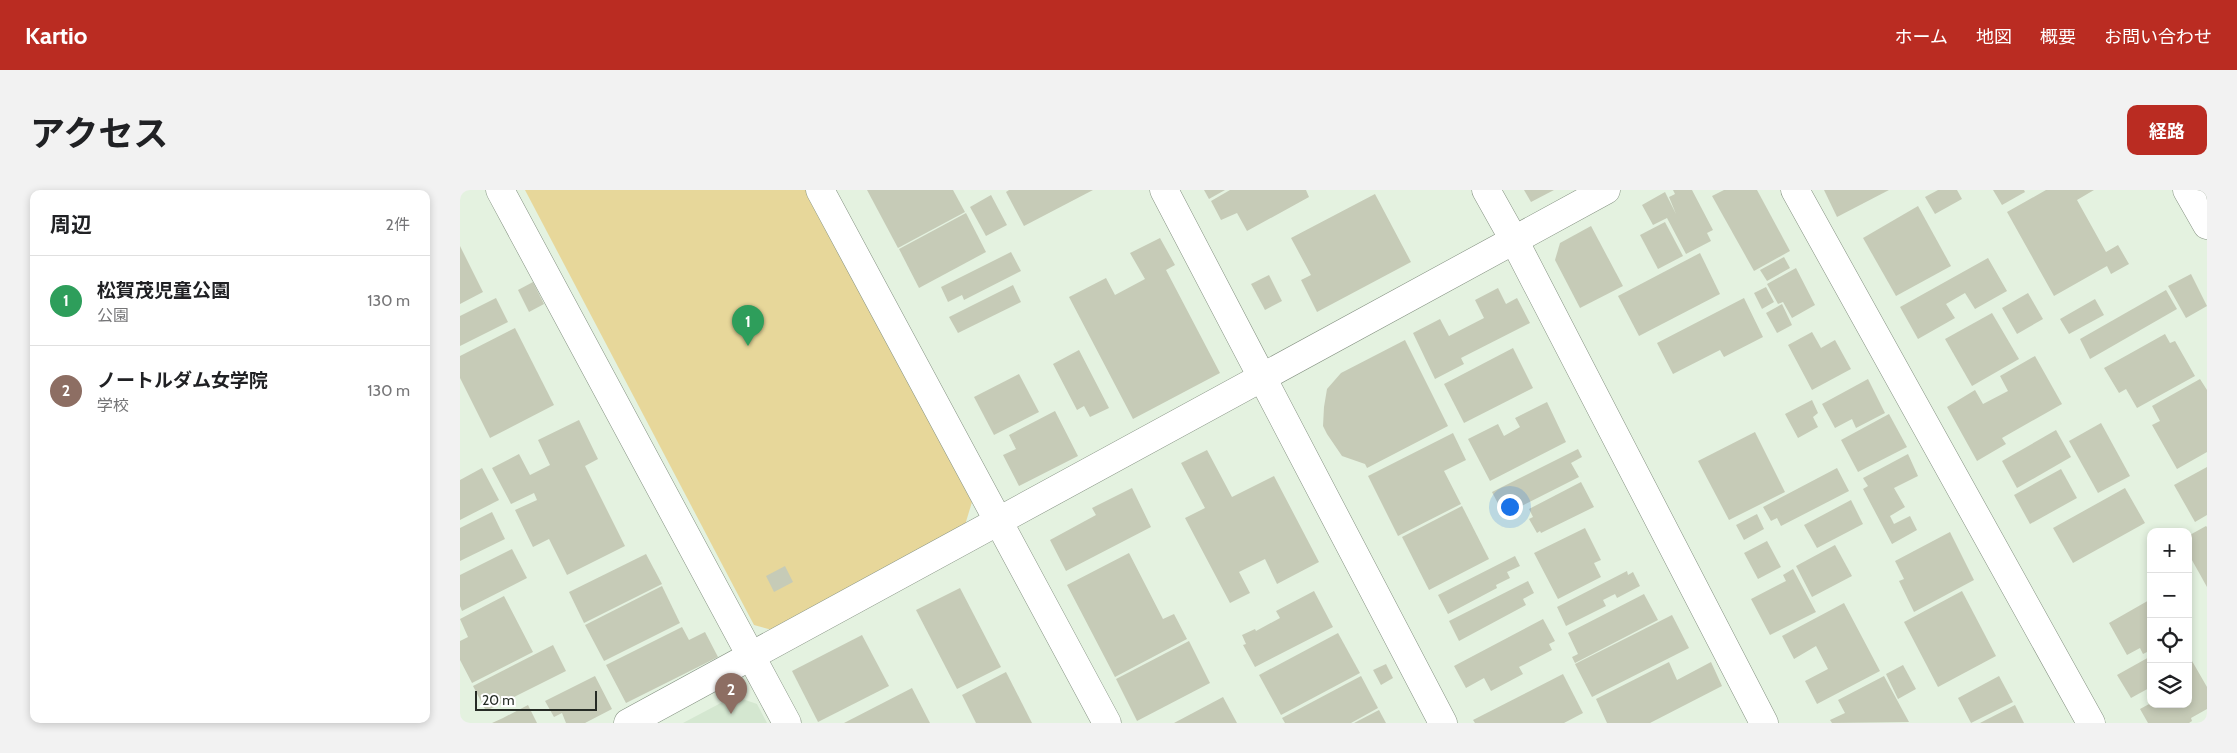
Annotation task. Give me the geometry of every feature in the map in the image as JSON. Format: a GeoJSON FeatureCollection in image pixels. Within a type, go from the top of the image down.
{"type":"FeatureCollection","features":[{"type":"Feature","properties":{"kind":"street"},"geometry":{"type":"LineString","coordinates":[[500,190],[787,723]]}},
{"type":"Feature","properties":{"kind":"street"},"geometry":{"type":"LineString","coordinates":[[820,190],[1107,723]]}},
{"type":"Feature","properties":{"kind":"street"},"geometry":{"type":"LineString","coordinates":[[1164,190],[1443,723]]}},
{"type":"Feature","properties":{"kind":"street"},"geometry":{"type":"LineString","coordinates":[[1486,190],[1514,240],[1764,723]]}},
{"type":"Feature","properties":{"kind":"street"},"geometry":{"type":"LineString","coordinates":[[628,723],[1606,190]]}},
{"type":"Feature","properties":{"kind":"street"},"geometry":{"type":"LineString","coordinates":[[1796,190],[2091,723]]}},
{"type":"Feature","properties":{"kind":"street"},"geometry":{"type":"LineString","coordinates":[[2188,190],[2207,225]]}},
{"type":"Feature","properties":{"kind":"shaded area"},"geometry":{"type":"Polygon","coordinates":[[[525,190],[807,190],[972,502],[965,525],[772,630],[754,625],[525,190]]]}},
{"type":"Feature","properties":{"kind":"shaded area"},"geometry":{"type":"Polygon","coordinates":[[[734,696],[757,704],[767,723],[683,723],[734,696]]]}},
{"type":"Feature","properties":{"kind":"building"},"geometry":{"type":"Polygon","coordinates":[[[867,190],[953,190],[965,212],[898,248],[867,190]]]}},
{"type":"Feature","properties":{"kind":"building"},"geometry":{"type":"Polygon","coordinates":[[[1009,190],[1093,190],[1024,226],[1006,192],[1009,190]]]}},
{"type":"Feature","properties":{"kind":"building"},"geometry":{"type":"Polygon","coordinates":[[[1204,190],[1225,190],[1209,199],[1204,190]]]}},
{"type":"Feature","properties":{"kind":"building"},"geometry":{"type":"Polygon","coordinates":[[[1230,190],[1306,190],[1309,197],[1247,231],[1237,213],[1221,220],[1211,201],[1230,190]]]}},
{"type":"Feature","properties":{"kind":"building"},"geometry":{"type":"Polygon","coordinates":[[[1524,190],[1554,190],[1531,202],[1524,190]]]}},
{"type":"Feature","properties":{"kind":"building"},"geometry":{"type":"Polygon","coordinates":[[[1673,190],[1692,190],[1713,230],[1707,233],[1711,241],[1686,254],[1667,218],[1653,225],[1642,205],[1665,192],[1676,214],[1669,197],[1675,194],[1673,190]]]}},
{"type":"Feature","properties":{"kind":"building"},"geometry":{"type":"Polygon","coordinates":[[[1724,190],[1757,190],[1790,251],[1754,271],[1712,196],[1724,190]]]}},
{"type":"Feature","properties":{"kind":"building"},"geometry":{"type":"Polygon","coordinates":[[[1824,190],[1889,190],[1837,217],[1824,190]]]}},
{"type":"Feature","properties":{"kind":"building"},"geometry":{"type":"Polygon","coordinates":[[[1938,190],[1957,190],[1962,199],[1935,214],[1925,197],[1938,190]]]}},
{"type":"Feature","properties":{"kind":"building"},"geometry":{"type":"Polygon","coordinates":[[[1993,190],[2024,190],[2025,192],[2002,205],[1993,190]]]}},
{"type":"Feature","properties":{"kind":"building"},"geometry":{"type":"Polygon","coordinates":[[[2046,190],[2094,190],[2077,200],[2106,252],[2118,245],[2129,264],[2111,274],[2107,266],[2054,296],[2007,212],[2046,190]]]}},
{"type":"Feature","properties":{"kind":"building"},"geometry":{"type":"Polygon","coordinates":[[[1375,194],[1411,262],[1317,312],[1301,280],[1311,275],[1291,238],[1375,194]]]}},
{"type":"Feature","properties":{"kind":"building"},"geometry":{"type":"Polygon","coordinates":[[[991,195],[1007,225],[986,236],[970,207],[991,195]]]}},
{"type":"Feature","properties":{"kind":"building"},"geometry":{"type":"Polygon","coordinates":[[[1918,206],[1951,266],[1896,296],[1863,238],[1918,206]]]}},
{"type":"Feature","properties":{"kind":"building"},"geometry":{"type":"Polygon","coordinates":[[[966,213],[986,252],[919,288],[899,249],[966,213]]]}},
{"type":"Feature","properties":{"kind":"building"},"geometry":{"type":"Polygon","coordinates":[[[1665,222],[1683,256],[1658,269],[1640,235],[1665,222]]]}},
{"type":"Feature","properties":{"kind":"building"},"geometry":{"type":"Polygon","coordinates":[[[1591,226],[1623,286],[1580,308],[1555,260],[1560,243],[1591,226]]]}},
{"type":"Feature","properties":{"kind":"building"},"geometry":{"type":"Polygon","coordinates":[[[1160,238],[1175,265],[1166,270],[1220,373],[1133,419],[1069,297],[1106,278],[1115,295],[1145,279],[1130,253],[1160,238]]]}},
{"type":"Feature","properties":{"kind":"building"},"geometry":{"type":"Polygon","coordinates":[[[460,246],[483,292],[460,304],[460,246]]]}},
{"type":"Feature","properties":{"kind":"building"},"geometry":{"type":"Polygon","coordinates":[[[1011,252],[1021,271],[964,300],[962,295],[948,302],[941,287],[1011,252]]]}},
{"type":"Feature","properties":{"kind":"building"},"geometry":{"type":"Polygon","coordinates":[[[1700,253],[1720,294],[1639,336],[1618,296],[1700,253]]]}},
{"type":"Feature","properties":{"kind":"building"},"geometry":{"type":"Polygon","coordinates":[[[1784,257],[1790,268],[1767,281],[1760,270],[1784,257]]]}},
{"type":"Feature","properties":{"kind":"building"},"geometry":{"type":"Polygon","coordinates":[[[1988,258],[2007,291],[1975,309],[1965,293],[1946,304],[1955,318],[1918,339],[1900,307],[1988,258]]]}},
{"type":"Feature","properties":{"kind":"building"},"geometry":{"type":"Polygon","coordinates":[[[1796,268],[1815,305],[1792,318],[1783,302],[1778,304],[1767,284],[1796,268]]]}},
{"type":"Feature","properties":{"kind":"building"},"geometry":{"type":"Polygon","coordinates":[[[2191,274],[2207,306],[2186,318],[2168,286],[2191,274]]]}},
{"type":"Feature","properties":{"kind":"building"},"geometry":{"type":"Polygon","coordinates":[[[1269,275],[1282,301],[1265,310],[1251,284],[1269,275]]]}},
{"type":"Feature","properties":{"kind":"building"},"geometry":{"type":"Polygon","coordinates":[[[533,282],[544,304],[529,312],[518,290],[533,282]]]}},
{"type":"Feature","properties":{"kind":"building"},"geometry":{"type":"Polygon","coordinates":[[[1013,285],[1021,302],[958,333],[949,317],[1013,285]]]}},
{"type":"Feature","properties":{"kind":"building"},"geometry":{"type":"Polygon","coordinates":[[[1766,287],[1774,302],[1762,309],[1754,293],[1766,287]]]}},
{"type":"Feature","properties":{"kind":"building"},"geometry":{"type":"Polygon","coordinates":[[[1498,288],[1506,304],[1517,298],[1530,323],[1461,358],[1464,364],[1435,379],[1413,333],[1440,319],[1449,336],[1484,318],[1475,300],[1498,288]]]}},
{"type":"Feature","properties":{"kind":"building"},"geometry":{"type":"Polygon","coordinates":[[[2166,290],[2177,309],[2090,359],[2080,339],[2166,290]]]}},
{"type":"Feature","properties":{"kind":"building"},"geometry":{"type":"Polygon","coordinates":[[[2028,293],[2043,319],[2017,334],[2002,308],[2028,293]]]}},
{"type":"Feature","properties":{"kind":"building"},"geometry":{"type":"Polygon","coordinates":[[[496,298],[508,322],[460,346],[460,316],[496,298]]]}},
{"type":"Feature","properties":{"kind":"building"},"geometry":{"type":"Polygon","coordinates":[[[1744,298],[1763,337],[1724,357],[1720,350],[1673,374],[1657,343],[1744,298]]]}},
{"type":"Feature","properties":{"kind":"building"},"geometry":{"type":"Polygon","coordinates":[[[2095,299],[2104,315],[2069,334],[2060,319],[2095,299]]]}},
{"type":"Feature","properties":{"kind":"building"},"geometry":{"type":"Polygon","coordinates":[[[1782,304],[1792,325],[1777,333],[1766,313],[1782,304]]]}},
{"type":"Feature","properties":{"kind":"building"},"geometry":{"type":"Polygon","coordinates":[[[1992,313],[2019,359],[1972,386],[1945,339],[1992,313]]]}},
{"type":"Feature","properties":{"kind":"building"},"geometry":{"type":"Polygon","coordinates":[[[515,328],[554,405],[490,438],[460,378],[460,356],[515,328]]]}},
{"type":"Feature","properties":{"kind":"building"},"geometry":{"type":"Polygon","coordinates":[[[1812,332],[1821,348],[1835,340],[1851,369],[1812,390],[1788,345],[1812,332]]]}},
{"type":"Feature","properties":{"kind":"building"},"geometry":{"type":"Polygon","coordinates":[[[2165,334],[2170,343],[2175,341],[2195,376],[2137,408],[2126,389],[2119,393],[2104,368],[2165,334]]]}},
{"type":"Feature","properties":{"kind":"building"},"geometry":{"type":"Polygon","coordinates":[[[1405,340],[1448,426],[1367,468],[1365,464],[1342,456],[1327,434],[1323,426],[1327,389],[1341,373],[1405,340]]]}},
{"type":"Feature","properties":{"kind":"building"},"geometry":{"type":"Polygon","coordinates":[[[1513,348],[1533,388],[1464,423],[1444,384],[1513,348]]]}},
{"type":"Feature","properties":{"kind":"building"},"geometry":{"type":"Polygon","coordinates":[[[1079,350],[1109,408],[1090,417],[1084,406],[1077,410],[1053,364],[1079,350]]]}},
{"type":"Feature","properties":{"kind":"building"},"geometry":{"type":"Polygon","coordinates":[[[2035,356],[2062,404],[2002,438],[2006,444],[1977,461],[1947,407],[1975,390],[1983,404],[2008,391],[2000,376],[2035,356]]]}},
{"type":"Feature","properties":{"kind":"building"},"geometry":{"type":"Polygon","coordinates":[[[1019,374],[1039,412],[994,435],[974,397],[1019,374]]]}},
{"type":"Feature","properties":{"kind":"building"},"geometry":{"type":"Polygon","coordinates":[[[1868,379],[1885,413],[1856,428],[1852,419],[1835,428],[1822,404],[1868,379]]]}},
{"type":"Feature","properties":{"kind":"building"},"geometry":{"type":"Polygon","coordinates":[[[2200,379],[2207,390],[2207,452],[2177,469],[2152,425],[2160,421],[2152,406],[2200,379]]]}},
{"type":"Feature","properties":{"kind":"building"},"geometry":{"type":"Polygon","coordinates":[[[1812,400],[1818,413],[1813,417],[1818,427],[1798,438],[1785,414],[1812,400]]]}},
{"type":"Feature","properties":{"kind":"building"},"geometry":{"type":"Polygon","coordinates":[[[1547,402],[1566,442],[1490,481],[1468,439],[1498,424],[1504,436],[1520,427],[1515,418],[1547,402]]]}},
{"type":"Feature","properties":{"kind":"building"},"geometry":{"type":"Polygon","coordinates":[[[1055,411],[1078,456],[1019,486],[1003,455],[1016,449],[1009,435],[1055,411]]]}},
{"type":"Feature","properties":{"kind":"building"},"geometry":{"type":"Polygon","coordinates":[[[1889,414],[1907,447],[1858,472],[1841,440],[1889,414]]]}},
{"type":"Feature","properties":{"kind":"building"},"geometry":{"type":"Polygon","coordinates":[[[579,420],[598,459],[585,466],[625,546],[567,575],[549,539],[533,547],[515,510],[537,500],[534,493],[511,504],[492,468],[519,454],[530,475],[550,465],[538,440],[579,420]]]}},
{"type":"Feature","properties":{"kind":"building"},"geometry":{"type":"Polygon","coordinates":[[[2101,423],[2130,476],[2098,493],[2069,441],[2101,423]]]}},
{"type":"Feature","properties":{"kind":"building"},"geometry":{"type":"Polygon","coordinates":[[[2056,430],[2071,457],[2017,488],[2002,461],[2056,430]]]}},
{"type":"Feature","properties":{"kind":"building"},"geometry":{"type":"Polygon","coordinates":[[[1755,432],[1785,492],[1729,520],[1698,461],[1755,432]]]}},
{"type":"Feature","properties":{"kind":"building"},"geometry":{"type":"Polygon","coordinates":[[[1453,433],[1466,460],[1444,471],[1461,504],[1398,536],[1368,476],[1453,433]]]}},
{"type":"Feature","properties":{"kind":"building"},"geometry":{"type":"Polygon","coordinates":[[[1578,449],[1582,457],[1571,463],[1579,477],[1504,515],[1492,492],[1578,449]]]}},
{"type":"Feature","properties":{"kind":"building"},"geometry":{"type":"Polygon","coordinates":[[[1207,450],[1232,497],[1274,476],[1319,562],[1277,584],[1265,559],[1239,572],[1250,593],[1230,603],[1185,518],[1205,508],[1181,463],[1207,450]]]}},
{"type":"Feature","properties":{"kind":"building"},"geometry":{"type":"Polygon","coordinates":[[[1908,454],[1918,476],[1894,488],[1905,507],[1890,516],[1894,524],[1910,516],[1917,530],[1892,544],[1863,489],[1868,486],[1863,478],[1908,454]]]}},
{"type":"Feature","properties":{"kind":"building"},"geometry":{"type":"Polygon","coordinates":[[[2207,467],[2207,515],[2195,522],[2174,485],[2207,467]]]}},
{"type":"Feature","properties":{"kind":"building"},"geometry":{"type":"Polygon","coordinates":[[[482,468],[499,500],[460,520],[460,480],[482,468]]]}},
{"type":"Feature","properties":{"kind":"building"},"geometry":{"type":"Polygon","coordinates":[[[1837,468],[1849,491],[1781,526],[1777,518],[1771,521],[1763,507],[1837,468]]]}},
{"type":"Feature","properties":{"kind":"building"},"geometry":{"type":"Polygon","coordinates":[[[2061,469],[2077,498],[2030,524],[2014,495],[2061,469]]]}},
{"type":"Feature","properties":{"kind":"building"},"geometry":{"type":"Polygon","coordinates":[[[1581,482],[1594,507],[1541,533],[1540,531],[1537,533],[1529,519],[1533,517],[1529,509],[1581,482]]]}},
{"type":"Feature","properties":{"kind":"building"},"geometry":{"type":"Polygon","coordinates":[[[1132,488],[1151,527],[1066,571],[1050,540],[1096,515],[1092,508],[1132,488]]]}},
{"type":"Feature","properties":{"kind":"building"},"geometry":{"type":"Polygon","coordinates":[[[2125,488],[2145,523],[2073,563],[2053,528],[2125,488]]]}},
{"type":"Feature","properties":{"kind":"building"},"geometry":{"type":"Polygon","coordinates":[[[1851,500],[1863,524],[1817,548],[1804,525],[1851,500]]]}},
{"type":"Feature","properties":{"kind":"building"},"geometry":{"type":"Polygon","coordinates":[[[1462,506],[1489,559],[1429,590],[1402,537],[1462,506]]]}},
{"type":"Feature","properties":{"kind":"building"},"geometry":{"type":"Polygon","coordinates":[[[492,512],[505,539],[460,561],[460,528],[492,512]]]}},
{"type":"Feature","properties":{"kind":"building"},"geometry":{"type":"Polygon","coordinates":[[[1757,514],[1764,529],[1744,540],[1736,525],[1757,514]]]}},
{"type":"Feature","properties":{"kind":"building"},"geometry":{"type":"Polygon","coordinates":[[[2207,527],[2207,587],[2192,560],[2192,534],[2207,527]]]}},
{"type":"Feature","properties":{"kind":"building"},"geometry":{"type":"Polygon","coordinates":[[[1585,528],[1601,560],[1594,563],[1601,577],[1558,599],[1534,553],[1585,528]]]}},
{"type":"Feature","properties":{"kind":"building"},"geometry":{"type":"Polygon","coordinates":[[[1950,532],[1974,580],[1914,612],[1899,581],[1904,579],[1895,561],[1950,532]]]}},
{"type":"Feature","properties":{"kind":"building"},"geometry":{"type":"Polygon","coordinates":[[[1767,541],[1781,567],[1758,579],[1744,553],[1767,541]]]}},
{"type":"Feature","properties":{"kind":"building"},"geometry":{"type":"Polygon","coordinates":[[[1835,545],[1852,576],[1812,597],[1796,566],[1835,545]]]}},
{"type":"Feature","properties":{"kind":"building"},"geometry":{"type":"Polygon","coordinates":[[[512,549],[527,578],[462,611],[460,606],[460,575],[512,549]]]}},
{"type":"Feature","properties":{"kind":"building"},"geometry":{"type":"Polygon","coordinates":[[[1129,553],[1163,619],[1174,614],[1187,639],[1115,677],[1067,585],[1129,553]]]}},
{"type":"Feature","properties":{"kind":"building"},"geometry":{"type":"Polygon","coordinates":[[[646,554],[662,584],[584,623],[569,592],[646,554]]]}},
{"type":"Feature","properties":{"kind":"building"},"geometry":{"type":"Polygon","coordinates":[[[1515,556],[1520,566],[1507,572],[1510,578],[1496,585],[1497,588],[1448,614],[1438,595],[1515,556]]]}},
{"type":"Feature","properties":{"kind":"building"},"geometry":{"type":"Polygon","coordinates":[[[785,566],[793,582],[774,592],[766,576],[785,566]]]}},
{"type":"Feature","properties":{"kind":"building"},"geometry":{"type":"Polygon","coordinates":[[[1793,569],[1816,612],[1770,635],[1751,599],[1786,581],[1783,575],[1793,569]]]}},
{"type":"Feature","properties":{"kind":"building"},"geometry":{"type":"Polygon","coordinates":[[[1627,571],[1628,575],[1633,572],[1640,586],[1617,598],[1615,594],[1603,600],[1606,606],[1566,626],[1557,607],[1627,571]]]}},
{"type":"Feature","properties":{"kind":"building"},"geometry":{"type":"Polygon","coordinates":[[[1528,581],[1534,593],[1523,599],[1526,605],[1459,641],[1449,621],[1528,581]]]}},
{"type":"Feature","properties":{"kind":"building"},"geometry":{"type":"Polygon","coordinates":[[[662,586],[680,623],[604,661],[585,625],[662,586]]]}},
{"type":"Feature","properties":{"kind":"building"},"geometry":{"type":"Polygon","coordinates":[[[960,588],[1001,667],[957,689],[916,610],[960,588]]]}},
{"type":"Feature","properties":{"kind":"building"},"geometry":{"type":"Polygon","coordinates":[[[1314,591],[1333,627],[1255,667],[1243,645],[1246,644],[1242,635],[1255,629],[1256,631],[1280,618],[1276,611],[1314,591]]]}},
{"type":"Feature","properties":{"kind":"building"},"geometry":{"type":"Polygon","coordinates":[[[1962,591],[1996,656],[1938,687],[1904,622],[1962,591]]]}},
{"type":"Feature","properties":{"kind":"building"},"geometry":{"type":"Polygon","coordinates":[[[1644,594],[1658,620],[1575,663],[1572,657],[1578,654],[1568,633],[1644,594]]]}},
{"type":"Feature","properties":{"kind":"building"},"geometry":{"type":"Polygon","coordinates":[[[504,596],[533,652],[472,683],[460,660],[460,641],[468,637],[460,619],[504,596]]]}},
{"type":"Feature","properties":{"kind":"building"},"geometry":{"type":"Polygon","coordinates":[[[2147,601],[2147,652],[2143,654],[2140,648],[2127,655],[2109,623],[2147,601]]]}},
{"type":"Feature","properties":{"kind":"building"},"geometry":{"type":"Polygon","coordinates":[[[1844,603],[1880,671],[1817,704],[1805,681],[1828,669],[1816,646],[1794,659],[1782,636],[1844,603]]]}},
{"type":"Feature","properties":{"kind":"building"},"geometry":{"type":"Polygon","coordinates":[[[1672,615],[1689,648],[1592,697],[1575,664],[1672,615]]]}},
{"type":"Feature","properties":{"kind":"building"},"geometry":{"type":"Polygon","coordinates":[[[1543,619],[1555,641],[1549,644],[1552,650],[1519,667],[1523,674],[1491,691],[1484,678],[1466,688],[1454,666],[1543,619]]]}},
{"type":"Feature","properties":{"kind":"building"},"geometry":{"type":"Polygon","coordinates":[[[682,627],[689,640],[705,632],[718,657],[626,703],[606,665],[682,627]]]}},
{"type":"Feature","properties":{"kind":"building"},"geometry":{"type":"Polygon","coordinates":[[[1338,633],[1360,673],[1281,715],[1259,675],[1338,633]]]}},
{"type":"Feature","properties":{"kind":"building"},"geometry":{"type":"Polygon","coordinates":[[[862,635],[889,686],[818,722],[792,671],[862,635]]]}},
{"type":"Feature","properties":{"kind":"building"},"geometry":{"type":"Polygon","coordinates":[[[1189,641],[1210,683],[1137,721],[1116,679],[1189,641]]]}},
{"type":"Feature","properties":{"kind":"building"},"geometry":{"type":"Polygon","coordinates":[[[553,645],[566,671],[486,711],[473,686],[553,645]]]}},
{"type":"Feature","properties":{"kind":"building"},"geometry":{"type":"Polygon","coordinates":[[[2147,658],[2147,689],[2131,698],[2117,675],[2147,658]]]}},
{"type":"Feature","properties":{"kind":"building"},"geometry":{"type":"Polygon","coordinates":[[[2192,661],[2207,687],[2207,709],[2191,718],[2192,721],[2189,723],[2148,723],[2140,709],[2147,705],[2147,708],[2192,708],[2192,661]]]}},
{"type":"Feature","properties":{"kind":"building"},"geometry":{"type":"Polygon","coordinates":[[[1669,662],[1677,680],[1711,662],[1722,686],[1650,723],[1607,723],[1596,699],[1669,662]]]}},
{"type":"Feature","properties":{"kind":"building"},"geometry":{"type":"Polygon","coordinates":[[[1386,664],[1393,678],[1381,685],[1373,670],[1386,664]]]}},
{"type":"Feature","properties":{"kind":"building"},"geometry":{"type":"Polygon","coordinates":[[[1903,665],[1916,689],[1898,699],[1886,674],[1903,665]]]}},
{"type":"Feature","properties":{"kind":"building"},"geometry":{"type":"Polygon","coordinates":[[[1006,672],[1032,723],[976,723],[962,695],[1006,672]]]}},
{"type":"Feature","properties":{"kind":"building"},"geometry":{"type":"Polygon","coordinates":[[[1563,674],[1583,713],[1564,723],[1475,723],[1473,720],[1563,674]]]}},
{"type":"Feature","properties":{"kind":"building"},"geometry":{"type":"Polygon","coordinates":[[[595,676],[612,709],[585,723],[566,723],[562,713],[554,717],[545,701],[595,676]]]}},
{"type":"Feature","properties":{"kind":"building"},"geometry":{"type":"Polygon","coordinates":[[[1361,676],[1378,708],[1351,723],[1285,723],[1282,718],[1361,676]]]}},
{"type":"Feature","properties":{"kind":"building"},"geometry":{"type":"Polygon","coordinates":[[[1884,676],[1909,722],[1832,723],[1830,720],[1845,713],[1838,700],[1884,676]]]}},
{"type":"Feature","properties":{"kind":"building"},"geometry":{"type":"Polygon","coordinates":[[[1999,676],[2013,702],[1971,723],[1958,698],[1999,676]]]}},
{"type":"Feature","properties":{"kind":"building"},"geometry":{"type":"Polygon","coordinates":[[[912,688],[930,723],[844,723],[912,688]]]}},
{"type":"Feature","properties":{"kind":"building"},"geometry":{"type":"Polygon","coordinates":[[[1223,697],[1237,723],[1174,723],[1223,697]]]}},
{"type":"Feature","properties":{"kind":"building"},"geometry":{"type":"Polygon","coordinates":[[[528,705],[537,723],[492,723],[503,718],[528,705]]]}},
{"type":"Feature","properties":{"kind":"building"},"geometry":{"type":"Polygon","coordinates":[[[2015,705],[2024,723],[1980,723],[2015,705]]]}},
{"type":"Feature","properties":{"kind":"building"},"geometry":{"type":"Polygon","coordinates":[[[1379,710],[1386,723],[1354,723],[1379,710]]]}},
{"type":"Feature","properties":{"kind":"place","name":"松賀茂児童公園"},"geometry":{"type":"Point","coordinates":[748,346]}},
{"type":"Feature","properties":{"kind":"place","name":"ノートルダム女学院"},"geometry":{"type":"Point","coordinates":[731,714]}}]}
